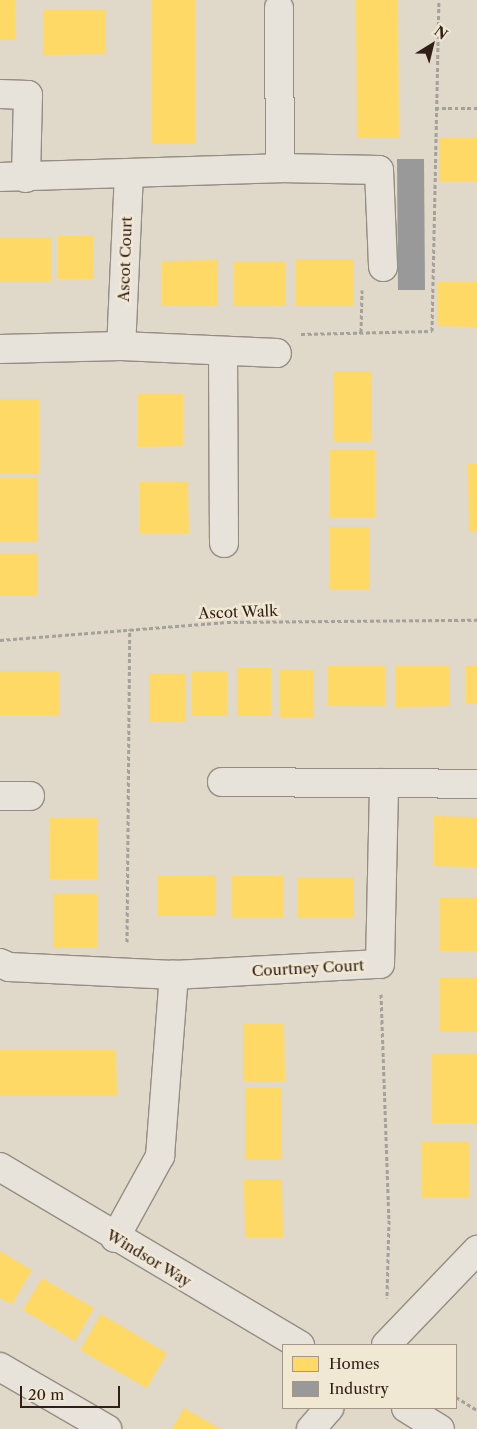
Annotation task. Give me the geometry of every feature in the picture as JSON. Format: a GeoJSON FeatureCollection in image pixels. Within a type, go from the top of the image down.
{"type":"FeatureCollection","features":[{"type":"Feature","properties":{"kind":"street"},"geometry":{"type":"LineString","coordinates":[[279,8],[280,168]]}},
{"type":"Feature","properties":{"kind":"street"},"geometry":{"type":"LineString","coordinates":[[0,94],[28,96],[13,178],[280,168],[379,170],[383,267]]}},
{"type":"Feature","properties":{"kind":"street","name":"Ascot Court"},"geometry":{"type":"LineString","coordinates":[[121,346],[129,173]]}},
{"type":"Feature","properties":{"kind":"street"},"geometry":{"type":"LineString","coordinates":[[0,350],[121,346],[277,353]]}},
{"type":"Feature","properties":{"kind":"street"},"geometry":{"type":"LineString","coordinates":[[223,351],[224,543]]}},
{"type":"Feature","properties":{"kind":"street"},"geometry":{"type":"LineString","coordinates":[[222,782],[477,784]]}},
{"type":"Feature","properties":{"kind":"street","name":"Courtney Court"},"geometry":{"type":"LineString","coordinates":[[0,963],[9,967],[174,975],[380,964],[384,783]]}},
{"type":"Feature","properties":{"kind":"street"},"geometry":{"type":"LineString","coordinates":[[0,796],[30,796]]}},
{"type":"Feature","properties":{"kind":"street"},"geometry":{"type":"LineString","coordinates":[[115,1238],[160,1156],[174,975]]}},
{"type":"Feature","properties":{"kind":"street","name":"Windsor Way"},"geometry":{"type":"LineString","coordinates":[[0,1167],[115,1238],[298,1344]]}},
{"type":"Feature","properties":{"kind":"street"},"geometry":{"type":"LineString","coordinates":[[387,1344],[477,1250]]}},
{"type":"Feature","properties":{"kind":"street"},"geometry":{"type":"LineString","coordinates":[[0,1367],[107,1429]]}},
{"type":"Feature","properties":{"kind":"street"},"geometry":{"type":"LineString","coordinates":[[311,1429],[328,1409]]}},
{"type":"Feature","properties":{"kind":"street"},"geometry":{"type":"LineString","coordinates":[[408,1409],[440,1429]]}},
{"type":"Feature","properties":{"kind":"path"},"geometry":{"type":"LineString","coordinates":[[277,353],[289,353],[290,334],[432,331],[435,108],[439,0]]}},
{"type":"Feature","properties":{"kind":"path"},"geometry":{"type":"LineString","coordinates":[[435,108],[477,108]]}},
{"type":"Feature","properties":{"kind":"path","name":"Ascot Walk"},"geometry":{"type":"LineString","coordinates":[[0,640],[227,622],[477,620]]}},
{"type":"Feature","properties":{"kind":"path"},"geometry":{"type":"LineString","coordinates":[[126,973],[130,629]]}},
{"type":"Feature","properties":{"kind":"path"},"geometry":{"type":"LineString","coordinates":[[380,964],[390,1220],[387,1298],[409,1322]]}},
{"type":"Feature","properties":{"kind":"path"},"geometry":{"type":"LineString","coordinates":[[457,1399],[477,1410]]}},
{"type":"Feature","properties":{"kind":"building: Homes"},"geometry":{"type":"Polygon","coordinates":[[[0,0],[15,0],[16,40],[0,40],[0,0]]]}},
{"type":"Feature","properties":{"kind":"building: Homes"},"geometry":{"type":"Polygon","coordinates":[[[152,0],[195,0],[195,144],[152,144],[152,0]]]}},
{"type":"Feature","properties":{"kind":"building: Homes"},"geometry":{"type":"Polygon","coordinates":[[[356,0],[398,0],[399,138],[357,138],[356,0]]]}},
{"type":"Feature","properties":{"kind":"building: Homes"},"geometry":{"type":"Polygon","coordinates":[[[43,9],[106,9],[106,54],[43,55],[43,9]]]}},
{"type":"Feature","properties":{"kind":"building: Homes"},"geometry":{"type":"Polygon","coordinates":[[[439,138],[477,138],[477,181],[439,181],[439,138]]]}},
{"type":"Feature","properties":{"kind":"building: Homes"},"geometry":{"type":"Polygon","coordinates":[[[58,236],[94,236],[94,279],[58,279],[58,236]]]}},
{"type":"Feature","properties":{"kind":"building: Homes"},"geometry":{"type":"Polygon","coordinates":[[[0,237],[52,237],[52,281],[0,281],[0,237]]]}},
{"type":"Feature","properties":{"kind":"building: Homes"},"geometry":{"type":"Polygon","coordinates":[[[296,259],[354,259],[354,305],[296,306],[296,259]]]}},
{"type":"Feature","properties":{"kind":"building: Homes"},"geometry":{"type":"Polygon","coordinates":[[[218,260],[218,306],[162,306],[162,261],[218,260]]]}},
{"type":"Feature","properties":{"kind":"building: Homes"},"geometry":{"type":"Polygon","coordinates":[[[233,261],[286,261],[286,305],[233,306],[233,261]]]}},
{"type":"Feature","properties":{"kind":"building: Homes"},"geometry":{"type":"Polygon","coordinates":[[[437,282],[477,282],[477,327],[437,326],[437,282]]]}},
{"type":"Feature","properties":{"kind":"building: Homes"},"geometry":{"type":"Polygon","coordinates":[[[333,371],[372,371],[372,441],[334,441],[333,371]]]}},
{"type":"Feature","properties":{"kind":"building: Homes"},"geometry":{"type":"Polygon","coordinates":[[[183,393],[183,446],[138,447],[138,394],[183,393]]]}},
{"type":"Feature","properties":{"kind":"building: Homes"},"geometry":{"type":"Polygon","coordinates":[[[0,399],[39,399],[39,473],[0,474],[0,399]]]}},
{"type":"Feature","properties":{"kind":"building: Homes"},"geometry":{"type":"Polygon","coordinates":[[[330,449],[375,449],[375,517],[330,517],[330,449]]]}},
{"type":"Feature","properties":{"kind":"building: Homes"},"geometry":{"type":"Polygon","coordinates":[[[477,463],[477,531],[469,532],[468,464],[477,463]]]}},
{"type":"Feature","properties":{"kind":"building: Homes"},"geometry":{"type":"Polygon","coordinates":[[[0,478],[38,478],[38,542],[0,542],[0,478]]]}},
{"type":"Feature","properties":{"kind":"building: Homes"},"geometry":{"type":"Polygon","coordinates":[[[140,482],[188,482],[189,534],[140,534],[140,482]]]}},
{"type":"Feature","properties":{"kind":"building: Homes"},"geometry":{"type":"Polygon","coordinates":[[[329,527],[370,527],[370,589],[329,589],[329,527]]]}},
{"type":"Feature","properties":{"kind":"building: Homes"},"geometry":{"type":"Polygon","coordinates":[[[0,553],[37,553],[37,596],[0,596],[0,553]]]}},
{"type":"Feature","properties":{"kind":"building: Homes"},"geometry":{"type":"Polygon","coordinates":[[[466,665],[477,665],[477,704],[466,704],[466,665]]]}},
{"type":"Feature","properties":{"kind":"building: Homes"},"geometry":{"type":"Polygon","coordinates":[[[328,666],[385,666],[385,705],[328,705],[328,666]]]}},
{"type":"Feature","properties":{"kind":"building: Homes"},"geometry":{"type":"Polygon","coordinates":[[[395,666],[450,666],[450,706],[395,707],[395,666]]]}},
{"type":"Feature","properties":{"kind":"building: Homes"},"geometry":{"type":"Polygon","coordinates":[[[237,668],[271,668],[271,716],[237,716],[237,668]]]}},
{"type":"Feature","properties":{"kind":"building: Homes"},"geometry":{"type":"Polygon","coordinates":[[[280,670],[314,670],[314,717],[280,717],[280,670]]]}},
{"type":"Feature","properties":{"kind":"building: Homes"},"geometry":{"type":"Polygon","coordinates":[[[0,671],[59,671],[59,715],[0,715],[0,671]]]}},
{"type":"Feature","properties":{"kind":"building: Homes"},"geometry":{"type":"Polygon","coordinates":[[[192,671],[227,671],[227,716],[192,716],[192,671]]]}},
{"type":"Feature","properties":{"kind":"building: Homes"},"geometry":{"type":"Polygon","coordinates":[[[149,673],[186,673],[186,722],[149,722],[149,673]]]}},
{"type":"Feature","properties":{"kind":"building: Homes"},"geometry":{"type":"Polygon","coordinates":[[[434,816],[477,817],[477,867],[434,866],[434,816]]]}},
{"type":"Feature","properties":{"kind":"building: Homes"},"geometry":{"type":"Polygon","coordinates":[[[50,818],[97,818],[97,879],[50,879],[50,818]]]}},
{"type":"Feature","properties":{"kind":"building: Homes"},"geometry":{"type":"Polygon","coordinates":[[[216,875],[216,916],[158,916],[158,876],[216,875]]]}},
{"type":"Feature","properties":{"kind":"building: Homes"},"geometry":{"type":"Polygon","coordinates":[[[232,876],[283,876],[283,918],[232,918],[232,876]]]}},
{"type":"Feature","properties":{"kind":"building: Homes"},"geometry":{"type":"Polygon","coordinates":[[[297,877],[354,877],[354,918],[297,918],[297,877]]]}},
{"type":"Feature","properties":{"kind":"building: Homes"},"geometry":{"type":"Polygon","coordinates":[[[53,893],[97,893],[97,947],[53,948],[53,893]]]}},
{"type":"Feature","properties":{"kind":"building: Homes"},"geometry":{"type":"Polygon","coordinates":[[[440,897],[477,897],[477,951],[440,951],[440,897]]]}},
{"type":"Feature","properties":{"kind":"building: Homes"},"geometry":{"type":"Polygon","coordinates":[[[440,977],[477,977],[477,1032],[440,1032],[440,977]]]}},
{"type":"Feature","properties":{"kind":"building: Homes"},"geometry":{"type":"Polygon","coordinates":[[[243,1023],[284,1024],[285,1081],[243,1081],[243,1023]]]}},
{"type":"Feature","properties":{"kind":"building: Homes"},"geometry":{"type":"Polygon","coordinates":[[[0,1050],[116,1050],[117,1096],[0,1095],[0,1050]]]}},
{"type":"Feature","properties":{"kind":"building: Homes"},"geometry":{"type":"Polygon","coordinates":[[[432,1053],[477,1053],[477,1123],[432,1123],[432,1053]]]}},
{"type":"Feature","properties":{"kind":"building: Homes"},"geometry":{"type":"Polygon","coordinates":[[[245,1088],[282,1088],[282,1160],[245,1160],[245,1088]]]}},
{"type":"Feature","properties":{"kind":"building: Homes"},"geometry":{"type":"Polygon","coordinates":[[[422,1142],[469,1142],[469,1197],[422,1197],[422,1142]]]}},
{"type":"Feature","properties":{"kind":"building: Homes"},"geometry":{"type":"Polygon","coordinates":[[[244,1179],[282,1179],[283,1237],[245,1237],[244,1179]]]}},
{"type":"Feature","properties":{"kind":"building: Homes"},"geometry":{"type":"Polygon","coordinates":[[[0,1251],[32,1270],[12,1304],[0,1298],[0,1251]]]}},
{"type":"Feature","properties":{"kind":"building: Homes"},"geometry":{"type":"Polygon","coordinates":[[[42,1278],[94,1308],[75,1341],[23,1310],[42,1278]]]}},
{"type":"Feature","properties":{"kind":"building: Homes"},"geometry":{"type":"Polygon","coordinates":[[[101,1314],[167,1353],[147,1388],[80,1350],[101,1314]]]}},
{"type":"Feature","properties":{"kind":"building: Homes"},"geometry":{"type":"Polygon","coordinates":[[[184,1408],[221,1429],[172,1429],[184,1408]]]}},
{"type":"Feature","properties":{"kind":"building: Industry"},"geometry":{"type":"Polygon","coordinates":[[[397,159],[424,159],[425,290],[398,290],[397,159]]]}}]}
